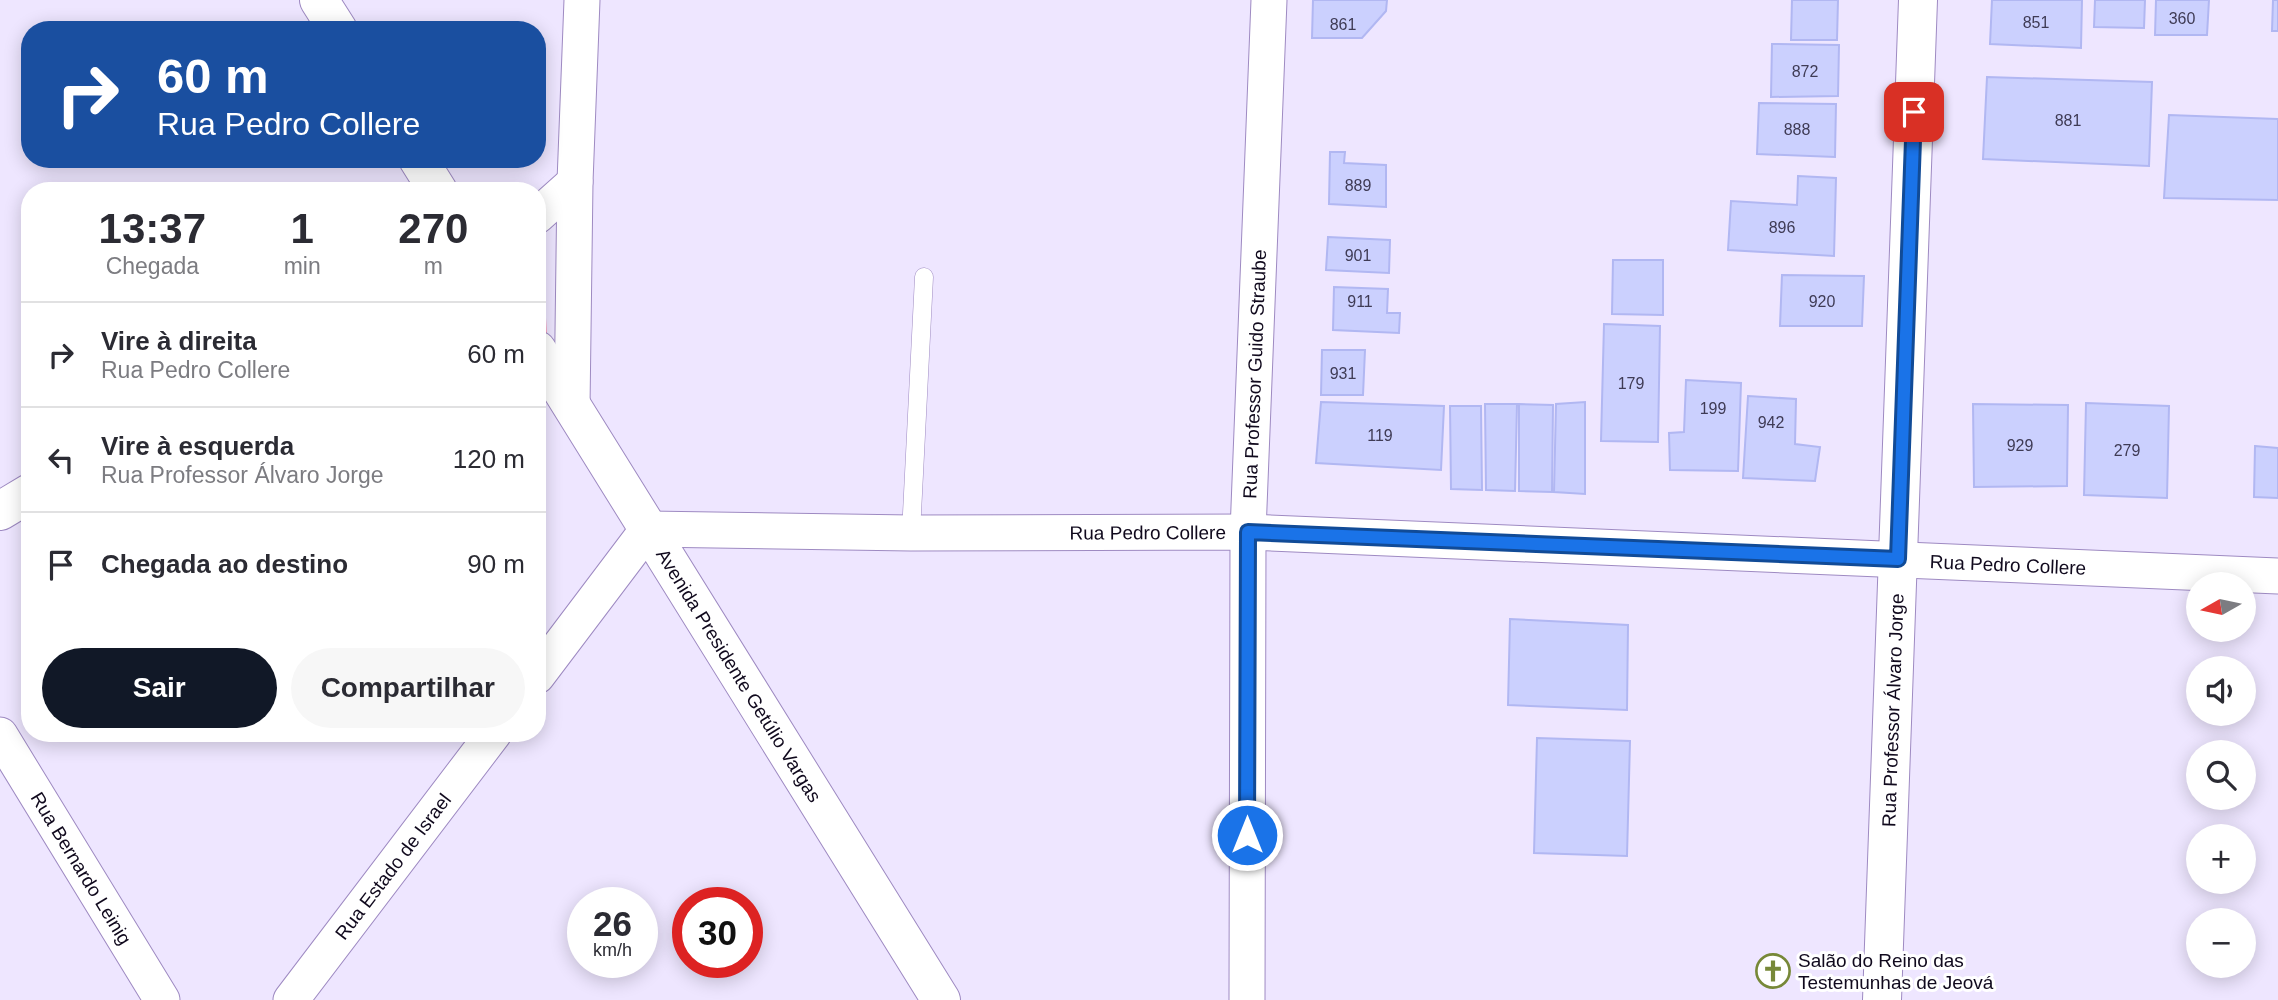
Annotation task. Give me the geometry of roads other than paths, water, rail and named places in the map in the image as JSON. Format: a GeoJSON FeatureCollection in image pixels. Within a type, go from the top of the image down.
{"type":"FeatureCollection","features":[{"type":"Feature","properties":{"kind":"street"},"geometry":{"type":"LineString","coordinates":[[319,0],[332,21]]}},
{"type":"Feature","properties":{"kind":"street"},"geometry":{"type":"LineString","coordinates":[[572,407],[575,182],[582,0]]}},
{"type":"Feature","properties":{"kind":"street","name":"Rua Professor Guido Straube"},"geometry":{"type":"LineString","coordinates":[[1247,1000],[1248,532],[1269,0]]}},
{"type":"Feature","properties":{"kind":"street","name":"Rua Professor Álvaro Jorge"},"geometry":{"type":"LineString","coordinates":[[1882,1000],[1918,0]]}},
{"type":"Feature","properties":{"kind":"street"},"geometry":{"type":"LineString","coordinates":[[546,208],[575,182]]}},
{"type":"Feature","properties":{"kind":"street","name":"Avenida Presidente Getúlio Vargas"},"geometry":{"type":"LineString","coordinates":[[546,365],[933,995]]}},
{"type":"Feature","properties":{"kind":"street"},"geometry":{"type":"LineString","coordinates":[[0,512],[21,499]]}},
{"type":"Feature","properties":{"kind":"street"},"geometry":{"type":"LineString","coordinates":[[546,664],[648,529]]}},
{"type":"Feature","properties":{"kind":"street","name":"Rua Pedro Collere"},"geometry":{"type":"LineString","coordinates":[[648,529],[911,533],[1248,532],[2278,576]]}},
{"type":"Feature","properties":{"kind":"street","name":"Rua Bernardo Leinig"},"geometry":{"type":"LineString","coordinates":[[0,735],[162,1000]]}},
{"type":"Feature","properties":{"kind":"street","name":"Rua Estado de Israel"},"geometry":{"type":"LineString","coordinates":[[291,1000],[487,742]]}},
{"type":"Feature","properties":{"kind":"lane"},"geometry":{"type":"LineString","coordinates":[[911,533],[924,277]]}},
{"type":"Feature","properties":{"kind":"place","name":"Salão do Reino das Testemunhas de Jeová"},"geometry":{"type":"Point","coordinates":[1773,971]}}]}
